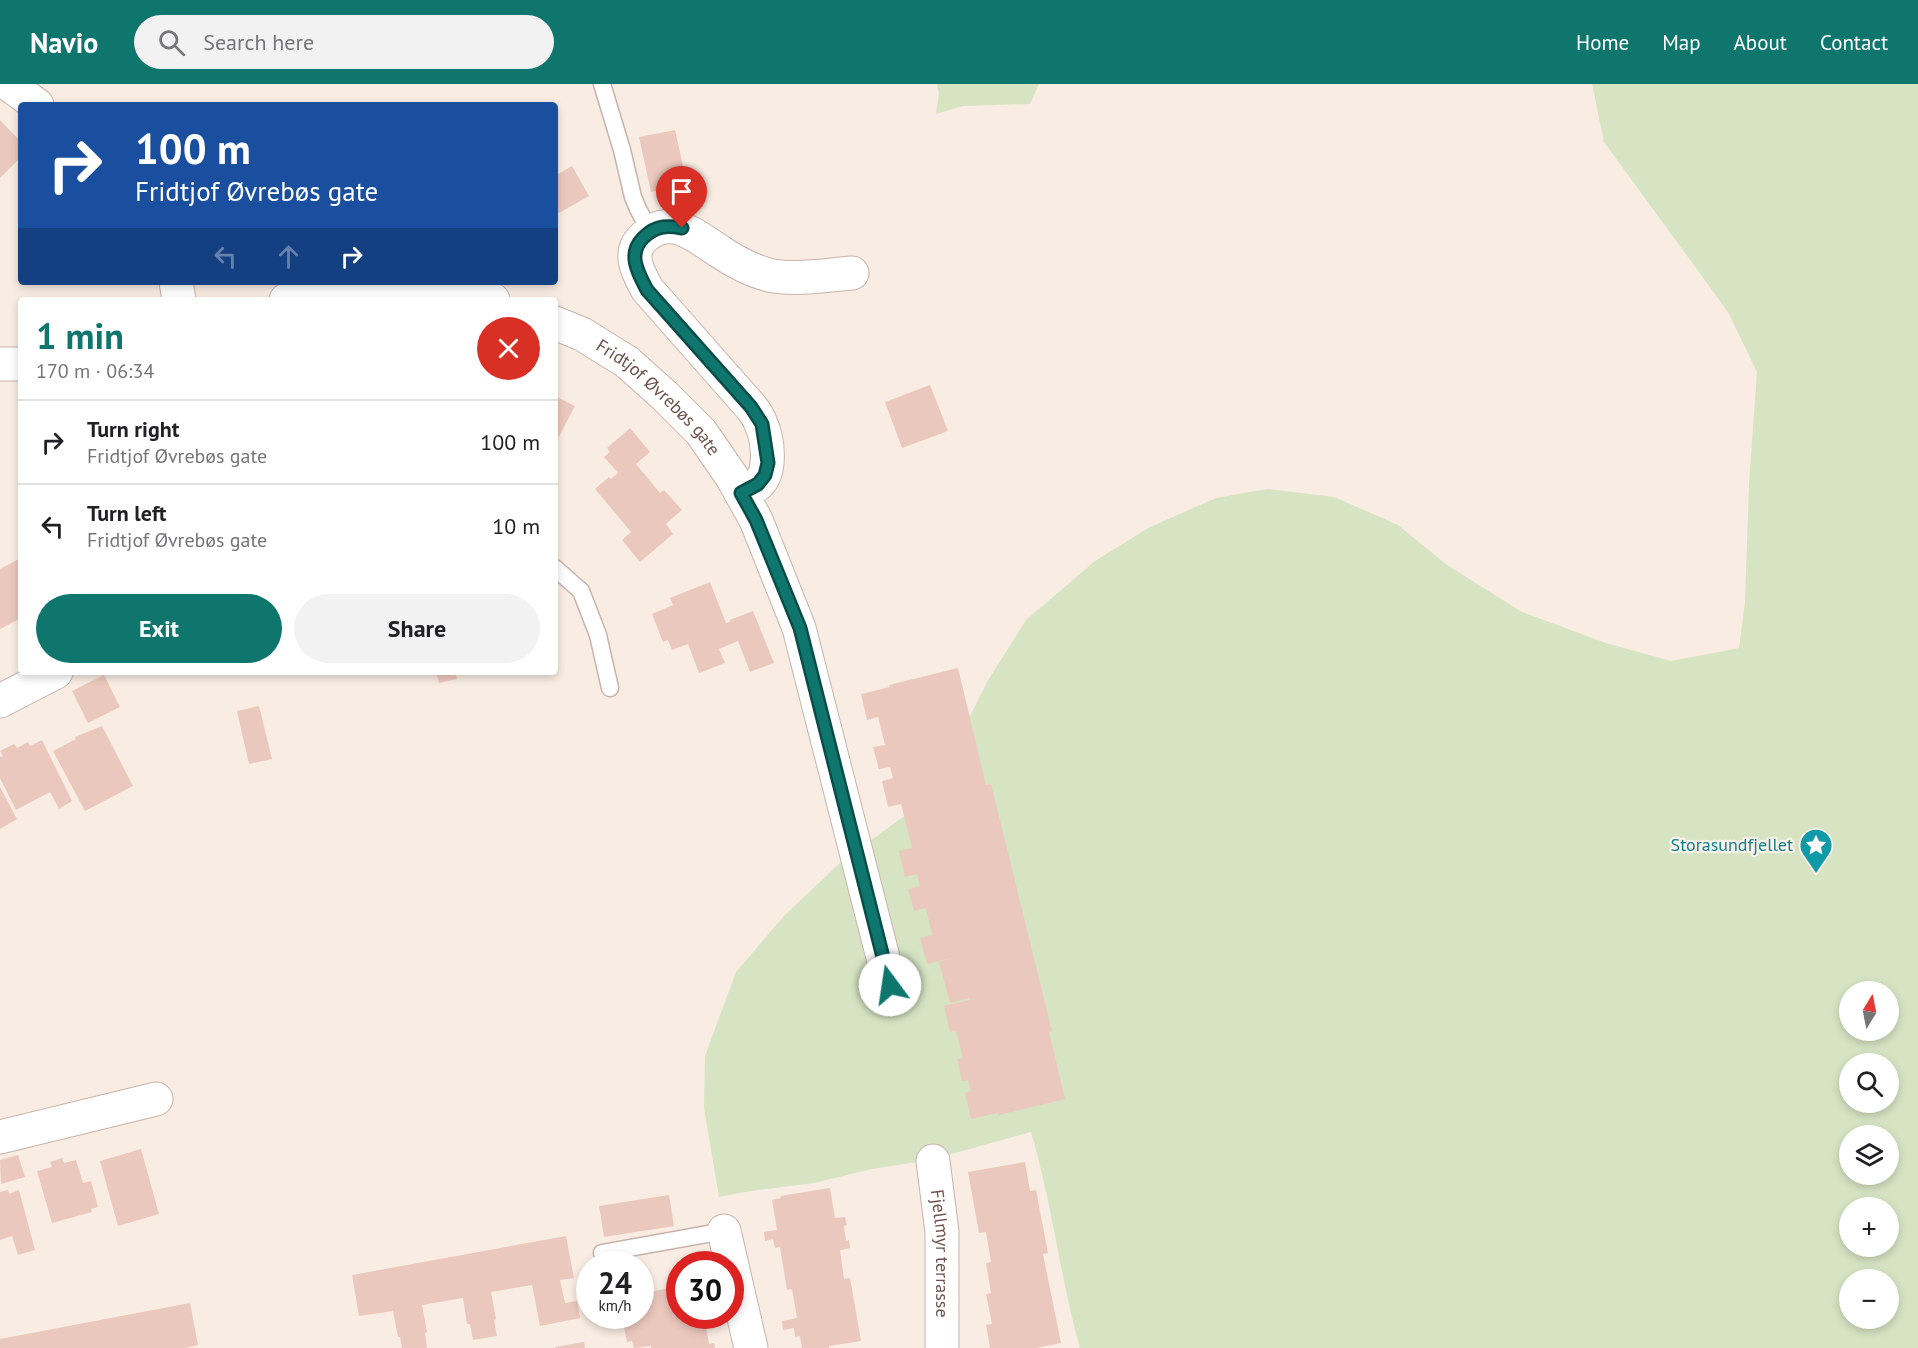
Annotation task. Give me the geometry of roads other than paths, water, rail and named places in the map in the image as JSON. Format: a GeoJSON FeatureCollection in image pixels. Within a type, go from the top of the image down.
{"type":"FeatureCollection","features":[{"type":"Feature","properties":{"kind":"street"},"geometry":{"type":"LineString","coordinates":[[8,84],[33,102]]}},
{"type":"Feature","properties":{"kind":"street"},"geometry":{"type":"LineString","coordinates":[[741,493],[758,484],[765,475],[768,463],[762,424],[751,407],[647,290],[638,273],[634,256],[638,243],[650,231],[663,227],[682,228],[701,237],[718,251],[741,264],[773,276],[806,277],[852,273]]}},
{"type":"Feature","properties":{"kind":"street"},"geometry":{"type":"LineString","coordinates":[[302,297],[362,286],[424,286],[484,297]]}},
{"type":"Feature","properties":{"kind":"street","name":"Fridtjof Øvrebøs gate"},"geometry":{"type":"LineString","coordinates":[[558,324],[582,334],[627,362],[665,396],[701,432],[756,520],[800,628],[890,985]]}},
{"type":"Feature","properties":{"kind":"street"},"geometry":{"type":"LineString","coordinates":[[0,364],[18,364]]}},
{"type":"Feature","properties":{"kind":"street"},"geometry":{"type":"LineString","coordinates":[[0,701],[51,675]]}},
{"type":"Feature","properties":{"kind":"street"},"geometry":{"type":"LineString","coordinates":[[0,1137],[156,1099]]}},
{"type":"Feature","properties":{"kind":"street","name":"Fjellmyr terrasse"},"geometry":{"type":"LineString","coordinates":[[933,1161],[942,1232],[942,1348]]}},
{"type":"Feature","properties":{"kind":"street"},"geometry":{"type":"LineString","coordinates":[[724,1231],[751,1348]]}},
{"type":"Feature","properties":{"kind":"lane"},"geometry":{"type":"LineString","coordinates":[[602,84],[633,196],[650,231]]}},
{"type":"Feature","properties":{"kind":"lane"},"geometry":{"type":"LineString","coordinates":[[558,571],[581,591],[598,635],[610,688]]}},
{"type":"Feature","properties":{"kind":"lane"},"geometry":{"type":"LineString","coordinates":[[613,1251],[724,1231]]}},
{"type":"Feature","properties":{"kind":"place","name":"Storasundfjellet"},"geometry":{"type":"Point","coordinates":[1816,874]}}]}
